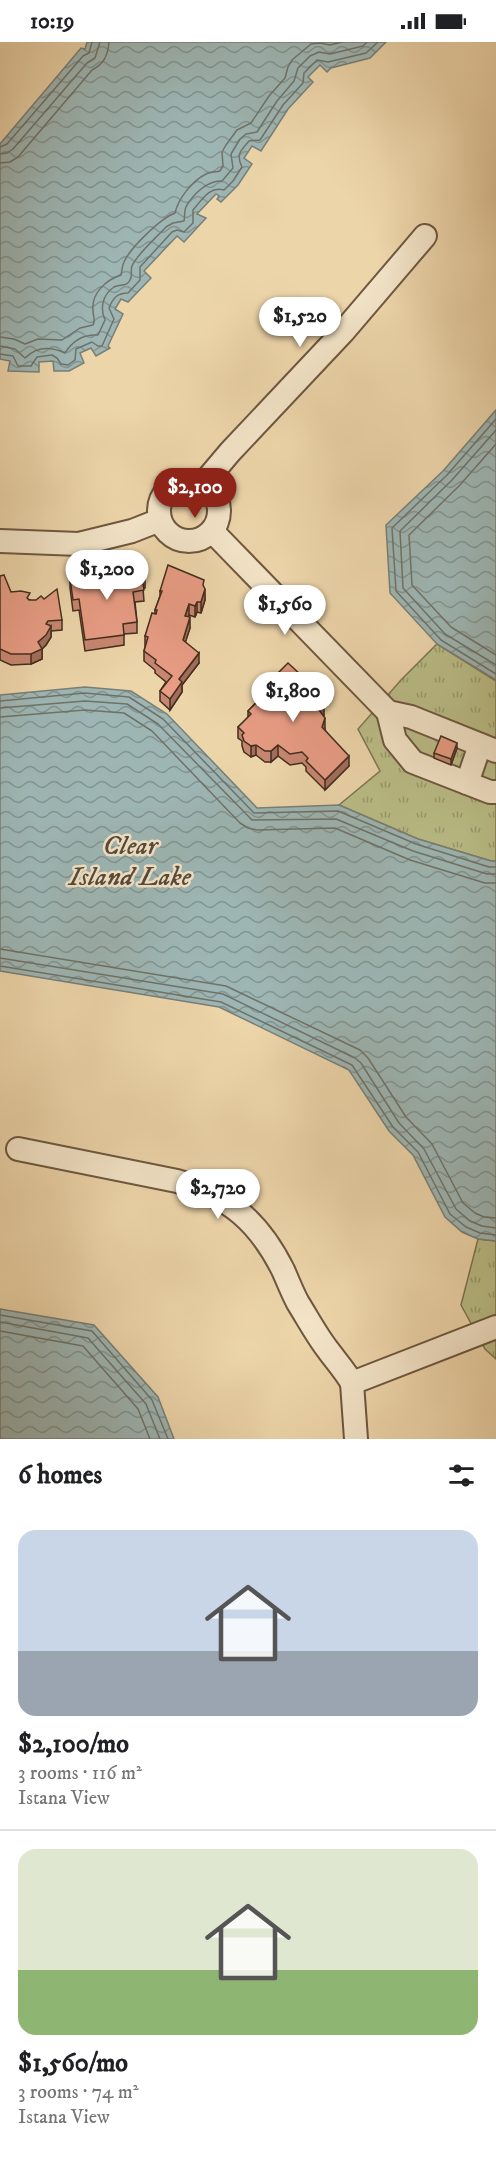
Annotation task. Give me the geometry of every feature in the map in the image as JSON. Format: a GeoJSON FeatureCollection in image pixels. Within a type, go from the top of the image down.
{"type":"FeatureCollection","features":[{"type":"Feature","properties":{"kind":"street"},"geometry":{"type":"LineString","coordinates":[[203,484],[230,452],[343,332],[425,236]]}},
{"type":"Feature","properties":{"kind":"street"},"geometry":{"type":"LineString","coordinates":[[187,481],[203,484],[215,496],[219,505],[218,522],[204,538],[195,541],[184,541],[173,537],[165,530],[160,520],[158,509],[161,499],[171,486],[187,481]]}},
{"type":"Feature","properties":{"kind":"street"},"geometry":{"type":"LineString","coordinates":[[0,541],[79,544],[132,531],[160,520]]}},
{"type":"Feature","properties":{"kind":"street"},"geometry":{"type":"LineString","coordinates":[[212,531],[388,712],[395,740],[412,762],[496,792]]}},
{"type":"Feature","properties":{"kind":"street"},"geometry":{"type":"LineString","coordinates":[[388,712],[411,717],[488,748],[467,783]]}},
{"type":"Feature","properties":{"kind":"street"},"geometry":{"type":"LineString","coordinates":[[18,1149],[202,1188],[247,1217],[267,1241],[297,1301],[327,1349],[343,1367],[352,1383],[356,1439]]}},
{"type":"Feature","properties":{"kind":"street"},"geometry":{"type":"LineString","coordinates":[[352,1383],[496,1327]]}},
{"type":"Feature","properties":{"kind":"green space"},"geometry":{"type":"Polygon","coordinates":[[[437,644],[496,681],[496,861],[418,839],[339,805],[380,771],[358,729],[401,680],[437,644]]]}},
{"type":"Feature","properties":{"kind":"green space"},"geometry":{"type":"Polygon","coordinates":[[[478,1239],[496,1241],[496,1359],[485,1349],[461,1305],[478,1239]]]}},
{"type":"Feature","properties":{"kind":"water"},"geometry":{"type":"Polygon","coordinates":[[[87,42],[386,42],[370,58],[331,68],[327,72],[320,65],[308,77],[313,82],[288,109],[261,151],[252,146],[244,158],[252,164],[238,185],[221,202],[217,199],[219,196],[216,194],[197,214],[206,218],[184,242],[177,236],[144,271],[151,278],[128,302],[121,299],[115,309],[123,314],[108,346],[110,348],[96,356],[91,348],[80,353],[84,363],[69,371],[54,371],[53,361],[39,362],[39,372],[8,371],[10,361],[0,359],[0,144],[81,48],[85,49],[87,42]]]}},
{"type":"Feature","properties":{"kind":"water"},"geometry":{"type":"Polygon","coordinates":[[[496,410],[496,680],[437,644],[390,593],[386,525],[443,471],[496,410]]]}},
{"type":"Feature","properties":{"kind":"water","name":"Clear Island Lake"},"geometry":{"type":"Polygon","coordinates":[[[85,687],[131,691],[167,714],[257,808],[339,805],[418,839],[496,861],[496,1241],[478,1239],[462,1232],[445,1217],[413,1155],[389,1131],[349,1070],[219,1007],[0,971],[0,695],[85,687]]]}},
{"type":"Feature","properties":{"kind":"water"},"geometry":{"type":"Polygon","coordinates":[[[0,1309],[94,1325],[158,1397],[174,1439],[0,1439],[0,1309]]]}},
{"type":"Feature","properties":{"kind":"building"},"geometry":{"type":"Polygon","coordinates":[[[143,564],[144,590],[133,592],[137,622],[123,624],[124,635],[85,640],[79,599],[73,600],[70,578],[80,576],[80,573],[100,570],[101,576],[112,574],[114,586],[123,585],[121,570],[143,564]]]}},
{"type":"Feature","properties":{"kind":"building"},"geometry":{"type":"Polygon","coordinates":[[[168,565],[204,580],[205,589],[201,602],[197,602],[195,606],[189,604],[185,616],[190,617],[183,640],[199,653],[179,679],[182,682],[170,699],[160,691],[172,676],[144,651],[148,637],[145,636],[152,613],[156,614],[157,610],[155,610],[168,565]]]}},
{"type":"Feature","properties":{"kind":"building"},"geometry":{"type":"Polygon","coordinates":[[[4,575],[11,592],[30,593],[27,598],[29,600],[36,600],[41,596],[44,599],[57,589],[62,620],[48,621],[46,624],[51,626],[38,642],[42,649],[31,654],[11,654],[0,649],[0,576],[4,575]]]}},
{"type":"Feature","properties":{"kind":"building"},"geometry":{"type":"Polygon","coordinates":[[[288,663],[314,687],[311,691],[324,704],[319,710],[325,718],[322,727],[349,756],[325,780],[306,761],[308,758],[302,752],[290,754],[278,745],[271,751],[265,751],[256,745],[251,746],[244,741],[242,735],[244,733],[238,727],[251,714],[248,711],[277,682],[273,678],[288,663]]]}},
{"type":"Feature","properties":{"kind":"building"},"geometry":{"type":"Polygon","coordinates":[[[441,736],[457,743],[451,759],[434,753],[441,736]]]}}]}
